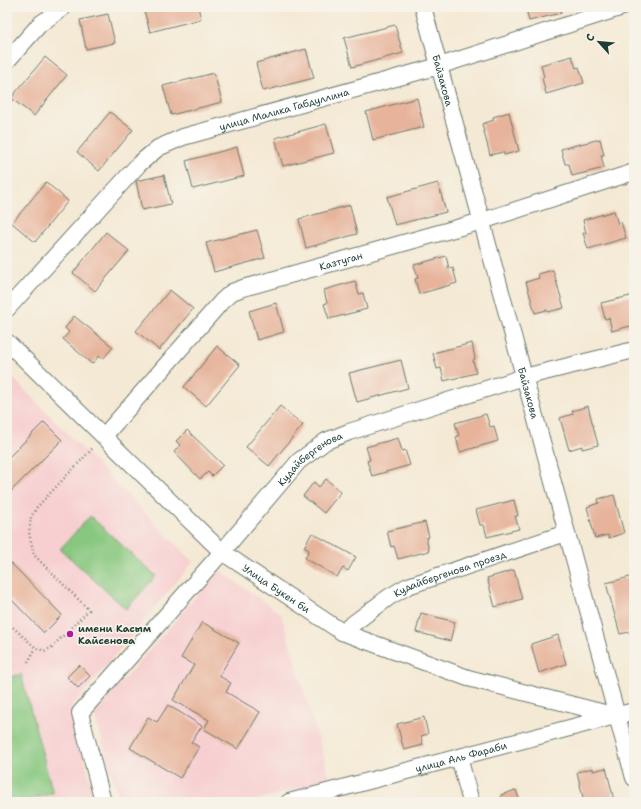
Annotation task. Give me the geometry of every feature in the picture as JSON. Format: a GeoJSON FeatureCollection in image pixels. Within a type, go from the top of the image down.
{"type":"FeatureCollection","features":[{"type":"Feature","properties":{"kind":"street"},"geometry":{"type":"LineString","coordinates":[[7,61],[40,24],[64,7]]}},
{"type":"Feature","properties":{"kind":"street","name":"Байзакова"},"geometry":{"type":"LineString","coordinates":[[423,7],[634,778]]}},
{"type":"Feature","properties":{"kind":"street","name":"улица Малика Габдуллина"},"geometry":{"type":"LineString","coordinates":[[7,309],[139,164],[158,148],[182,137],[439,66],[623,7]]}},
{"type":"Feature","properties":{"kind":"street","name":"Казтуган"},"geometry":{"type":"LineString","coordinates":[[104,436],[222,301],[232,292],[482,221],[634,172]]}},
{"type":"Feature","properties":{"kind":"street","name":"Улица Букен би"},"geometry":{"type":"LineString","coordinates":[[7,342],[222,552],[342,632],[468,678],[616,716]]}},
{"type":"Feature","properties":{"kind":"street","name":"Кудайбергенова"},"geometry":{"type":"LineString","coordinates":[[103,802],[80,713],[222,552],[299,461],[326,441],[349,432],[524,377],[634,350]]}},
{"type":"Feature","properties":{"kind":"street","name":"Кудайбергенова проезд"},"geometry":{"type":"LineString","coordinates":[[342,632],[389,597],[408,586],[566,533]]}},
{"type":"Feature","properties":{"kind":"street","name":"улица Аль Фараби"},"geometry":{"type":"LineString","coordinates":[[295,801],[634,711]]}},
{"type":"Feature","properties":{"kind":"street"},"geometry":{"type":"LineString","coordinates":[[459,757],[471,802]]}},
{"type":"Feature","properties":{"kind":"path"},"geometry":{"type":"LineString","coordinates":[[7,622],[36,648],[44,651],[51,648],[90,610],[34,555],[29,533],[31,517],[37,507],[104,436]]}},
{"type":"Feature","properties":{"kind":"path"},"geometry":{"type":"LineString","coordinates":[[28,662],[36,648]]}},
{"type":"Feature","properties":{"kind":"shaded area","name":"имени Касым Кайсенова"},"geometry":{"type":"Polygon","coordinates":[[[7,372],[193,562],[72,706],[95,802],[7,802],[7,372]]]}},
{"type":"Feature","properties":{"kind":"shaded area"},"geometry":{"type":"Polygon","coordinates":[[[219,570],[281,614],[331,781],[247,802],[120,802],[94,714],[219,570]]]}},
{"type":"Feature","properties":{"kind":"green space"},"geometry":{"type":"Polygon","coordinates":[[[90,516],[156,576],[126,609],[60,549],[90,516]]]}},
{"type":"Feature","properties":{"kind":"green space"},"geometry":{"type":"Polygon","coordinates":[[[21,674],[53,793],[21,802],[7,802],[7,678],[21,674]]]}},
{"type":"Feature","properties":{"kind":"building"},"geometry":{"type":"Polygon","coordinates":[[[143,7],[198,7],[201,19],[150,32],[143,7]]]}},
{"type":"Feature","properties":{"kind":"building"},"geometry":{"type":"Polygon","coordinates":[[[522,7],[559,7],[561,13],[529,21],[526,8],[522,9],[522,7]]]}},
{"type":"Feature","properties":{"kind":"building"},"geometry":{"type":"Polygon","coordinates":[[[108,14],[115,43],[86,49],[80,20],[108,14]]]}},
{"type":"Feature","properties":{"kind":"building"},"geometry":{"type":"Polygon","coordinates":[[[395,25],[403,53],[352,67],[344,38],[395,25]]]}},
{"type":"Feature","properties":{"kind":"building"},"geometry":{"type":"Polygon","coordinates":[[[306,49],[314,78],[263,91],[256,63],[306,49]]]}},
{"type":"Feature","properties":{"kind":"building"},"geometry":{"type":"Polygon","coordinates":[[[572,56],[576,68],[579,67],[584,83],[546,94],[542,78],[544,77],[541,65],[572,56]]]}},
{"type":"Feature","properties":{"kind":"building"},"geometry":{"type":"Polygon","coordinates":[[[45,57],[67,75],[34,116],[11,98],[45,57]]]}},
{"type":"Feature","properties":{"kind":"building"},"geometry":{"type":"Polygon","coordinates":[[[214,73],[222,102],[171,115],[163,86],[214,73]]]}},
{"type":"Feature","properties":{"kind":"building"},"geometry":{"type":"Polygon","coordinates":[[[417,98],[424,127],[373,140],[366,112],[417,98]]]}},
{"type":"Feature","properties":{"kind":"building"},"geometry":{"type":"Polygon","coordinates":[[[110,112],[133,130],[99,171],[77,152],[110,112]]]}},
{"type":"Feature","properties":{"kind":"building"},"geometry":{"type":"Polygon","coordinates":[[[509,112],[519,151],[504,155],[503,152],[490,155],[482,124],[494,120],[493,117],[509,112]]]}},
{"type":"Feature","properties":{"kind":"building"},"geometry":{"type":"Polygon","coordinates":[[[326,124],[334,153],[283,166],[275,138],[326,124]]]}},
{"type":"Feature","properties":{"kind":"building"},"geometry":{"type":"Polygon","coordinates":[[[600,139],[604,155],[601,155],[604,168],[572,176],[569,164],[565,164],[561,149],[600,139]]]}},
{"type":"Feature","properties":{"kind":"building"},"geometry":{"type":"Polygon","coordinates":[[[237,147],[244,176],[193,189],[186,161],[237,147]]]}},
{"type":"Feature","properties":{"kind":"building"},"geometry":{"type":"Polygon","coordinates":[[[164,175],[171,204],[142,210],[136,181],[164,175]]]}},
{"type":"Feature","properties":{"kind":"building"},"geometry":{"type":"Polygon","coordinates":[[[46,182],[68,201],[35,242],[12,223],[46,182]]]}},
{"type":"Feature","properties":{"kind":"building"},"geometry":{"type":"Polygon","coordinates":[[[438,183],[446,212],[395,225],[387,197],[438,183]]]}},
{"type":"Feature","properties":{"kind":"building"},"geometry":{"type":"Polygon","coordinates":[[[350,205],[357,234],[306,248],[299,219],[350,205]]]}},
{"type":"Feature","properties":{"kind":"building"},"geometry":{"type":"Polygon","coordinates":[[[614,211],[618,224],[621,222],[626,238],[588,249],[583,233],[586,233],[583,220],[614,211]]]}},
{"type":"Feature","properties":{"kind":"building"},"geometry":{"type":"Polygon","coordinates":[[[257,230],[265,258],[214,272],[206,243],[257,230]]]}},
{"type":"Feature","properties":{"kind":"building"},"geometry":{"type":"Polygon","coordinates":[[[106,232],[129,251],[95,291],[73,273],[106,232]]]}},
{"type":"Feature","properties":{"kind":"building"},"geometry":{"type":"Polygon","coordinates":[[[446,256],[449,269],[453,268],[457,283],[419,294],[415,279],[418,278],[414,265],[446,256]]]}},
{"type":"Feature","properties":{"kind":"building"},"geometry":{"type":"Polygon","coordinates":[[[553,270],[564,308],[548,312],[547,310],[535,313],[526,282],[539,278],[538,274],[553,270]]]}},
{"type":"Feature","properties":{"kind":"building"},"geometry":{"type":"Polygon","coordinates":[[[355,281],[359,294],[363,293],[367,309],[329,319],[324,304],[327,303],[324,290],[355,281]]]}},
{"type":"Feature","properties":{"kind":"building"},"geometry":{"type":"Polygon","coordinates":[[[170,290],[193,309],[159,350],[136,331],[170,290]]]}},
{"type":"Feature","properties":{"kind":"building"},"geometry":{"type":"Polygon","coordinates":[[[634,295],[634,325],[612,331],[609,318],[605,319],[601,303],[634,295]]]}},
{"type":"Feature","properties":{"kind":"building"},"geometry":{"type":"Polygon","coordinates":[[[276,303],[284,332],[257,340],[249,311],[276,303]]]}},
{"type":"Feature","properties":{"kind":"building"},"geometry":{"type":"Polygon","coordinates":[[[74,316],[113,347],[103,359],[99,356],[92,364],[63,339],[69,332],[65,328],[74,316]]]}},
{"type":"Feature","properties":{"kind":"building"},"geometry":{"type":"Polygon","coordinates":[[[472,343],[475,359],[473,360],[476,373],[444,381],[441,368],[437,369],[433,353],[472,343]]]}},
{"type":"Feature","properties":{"kind":"building"},"geometry":{"type":"Polygon","coordinates":[[[217,346],[240,365],[206,406],[184,387],[217,346]]]}},
{"type":"Feature","properties":{"kind":"building"},"geometry":{"type":"Polygon","coordinates":[[[401,360],[408,388],[357,402],[349,373],[401,360]]]}},
{"type":"Feature","properties":{"kind":"building"},"geometry":{"type":"Polygon","coordinates":[[[280,406],[303,425],[269,466],[246,447],[280,406]]]}},
{"type":"Feature","properties":{"kind":"building"},"geometry":{"type":"Polygon","coordinates":[[[588,406],[598,445],[582,449],[582,446],[569,450],[560,418],[573,414],[572,411],[588,406]]]}},
{"type":"Feature","properties":{"kind":"building"},"geometry":{"type":"Polygon","coordinates":[[[486,414],[490,427],[494,426],[498,441],[460,452],[456,437],[459,436],[455,423],[486,414]]]}},
{"type":"Feature","properties":{"kind":"building"},"geometry":{"type":"Polygon","coordinates":[[[44,422],[62,440],[7,495],[7,459],[44,422]]]}},
{"type":"Feature","properties":{"kind":"building"},"geometry":{"type":"Polygon","coordinates":[[[187,430],[223,465],[212,476],[208,472],[200,479],[174,452],[180,445],[176,441],[187,430]]]}},
{"type":"Feature","properties":{"kind":"building"},"geometry":{"type":"Polygon","coordinates":[[[398,438],[402,451],[405,450],[410,465],[372,476],[367,461],[370,460],[366,447],[398,438]]]}},
{"type":"Feature","properties":{"kind":"building"},"geometry":{"type":"Polygon","coordinates":[[[326,479],[341,492],[324,513],[303,496],[314,482],[319,487],[326,479]]]}},
{"type":"Feature","properties":{"kind":"building"},"geometry":{"type":"Polygon","coordinates":[[[614,495],[624,533],[609,538],[608,535],[595,538],[587,507],[599,503],[598,499],[614,495]]]}},
{"type":"Feature","properties":{"kind":"building"},"geometry":{"type":"Polygon","coordinates":[[[514,500],[518,516],[515,516],[519,529],[487,537],[484,525],[480,525],[476,510],[514,500]]]}},
{"type":"Feature","properties":{"kind":"building"},"geometry":{"type":"Polygon","coordinates":[[[7,520],[10,520],[9,536],[7,536],[7,520]]]}},
{"type":"Feature","properties":{"kind":"building"},"geometry":{"type":"Polygon","coordinates":[[[425,522],[429,537],[426,538],[429,551],[398,559],[394,546],[391,547],[387,531],[425,522]]]}},
{"type":"Feature","properties":{"kind":"building"},"geometry":{"type":"Polygon","coordinates":[[[312,533],[356,557],[348,571],[343,568],[337,577],[305,558],[309,550],[304,547],[312,533]]]}},
{"type":"Feature","properties":{"kind":"building"},"geometry":{"type":"Polygon","coordinates":[[[7,559],[62,615],[44,633],[7,595],[7,559]]]}},
{"type":"Feature","properties":{"kind":"building"},"geometry":{"type":"Polygon","coordinates":[[[514,570],[522,599],[495,607],[487,578],[514,570]]]}},
{"type":"Feature","properties":{"kind":"building"},"geometry":{"type":"Polygon","coordinates":[[[634,576],[634,631],[620,634],[606,583],[634,576]]]}},
{"type":"Feature","properties":{"kind":"building"},"geometry":{"type":"Polygon","coordinates":[[[421,613],[455,622],[450,641],[416,632],[421,613]]]}},
{"type":"Feature","properties":{"kind":"building"},"geometry":{"type":"Polygon","coordinates":[[[202,622],[239,643],[219,676],[231,683],[226,692],[260,712],[238,749],[204,729],[209,720],[173,700],[194,665],[181,658],[202,622]]]}},
{"type":"Feature","properties":{"kind":"building"},"geometry":{"type":"Polygon","coordinates":[[[558,635],[566,664],[539,673],[531,644],[558,635]]]}},
{"type":"Feature","properties":{"kind":"building"},"geometry":{"type":"Polygon","coordinates":[[[79,665],[90,676],[78,688],[67,677],[79,665]]]}},
{"type":"Feature","properties":{"kind":"building"},"geometry":{"type":"Polygon","coordinates":[[[168,705],[202,726],[191,742],[199,747],[180,778],[130,748],[148,717],[157,722],[168,705]]]}},
{"type":"Feature","properties":{"kind":"building"},"geometry":{"type":"Polygon","coordinates":[[[424,717],[428,734],[421,736],[423,745],[404,750],[397,724],[424,717]]]}},
{"type":"Feature","properties":{"kind":"building"},"geometry":{"type":"Polygon","coordinates":[[[593,768],[593,771],[606,768],[614,800],[604,802],[584,802],[577,772],[593,768]]]}},
{"type":"Feature","properties":{"kind":"building"},"geometry":{"type":"Polygon","coordinates":[[[516,790],[520,802],[490,802],[502,798],[501,795],[516,790]]]}},
{"type":"Feature","properties":{"kind":"place","name":"имени Касым Кайсенова"},"geometry":{"type":"Point","coordinates":[70,634]}}]}
